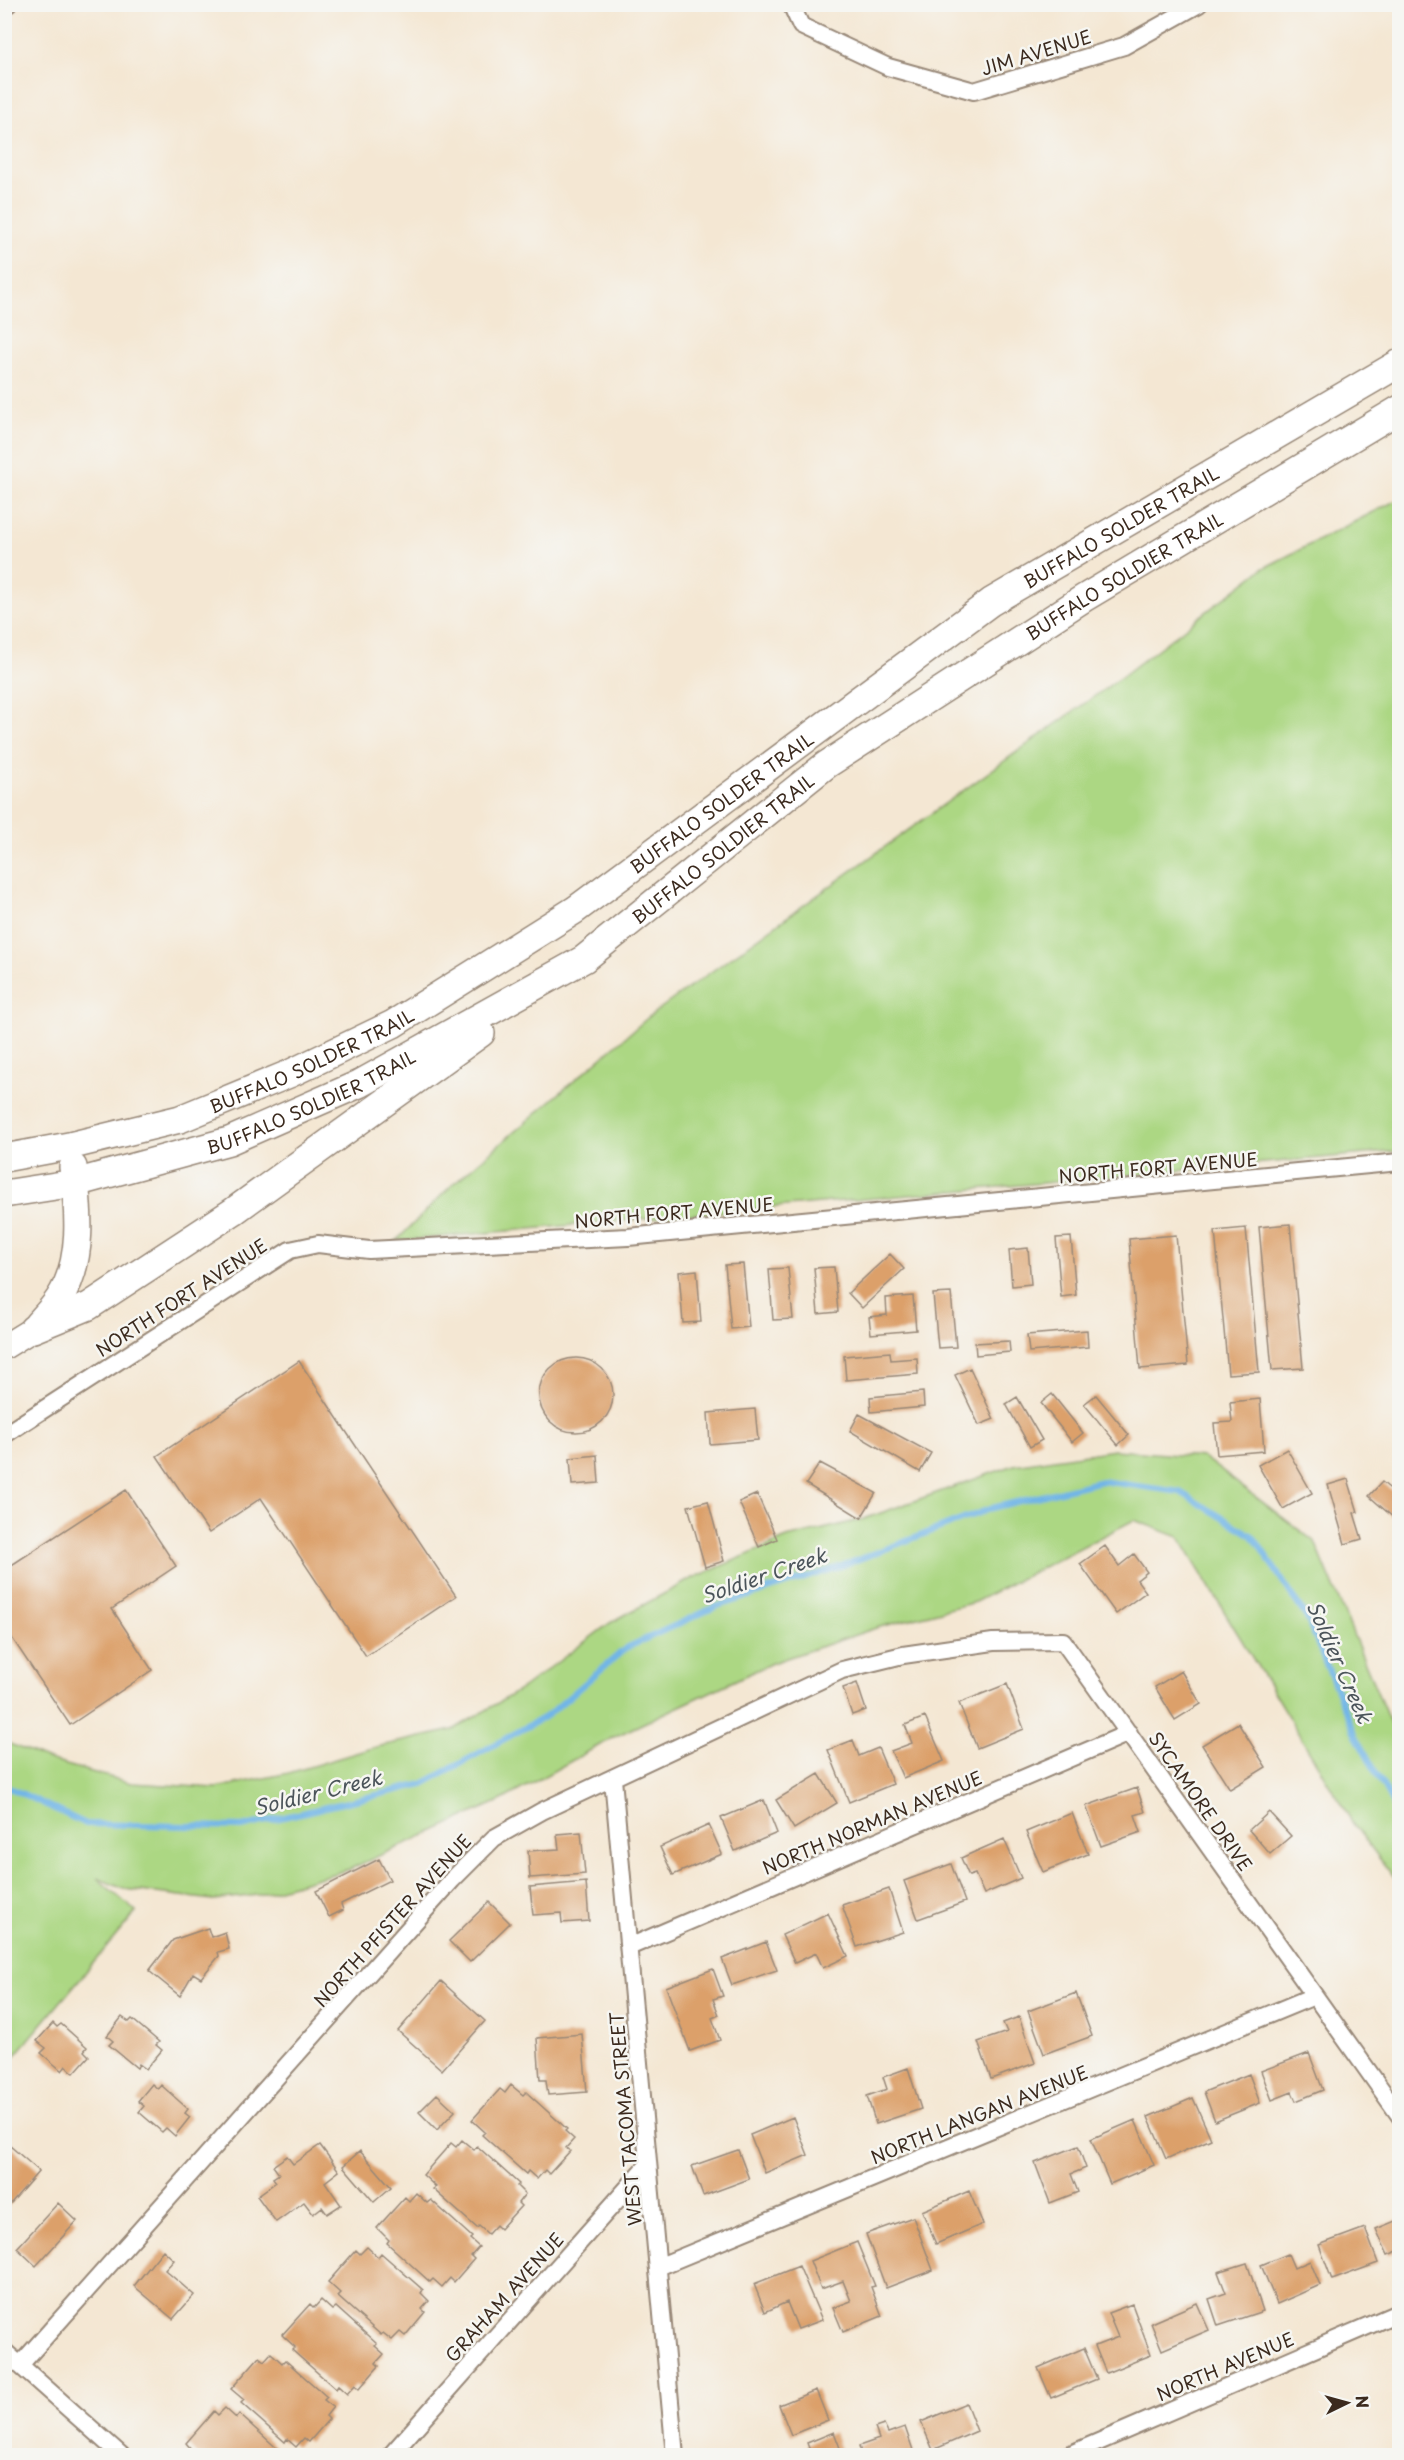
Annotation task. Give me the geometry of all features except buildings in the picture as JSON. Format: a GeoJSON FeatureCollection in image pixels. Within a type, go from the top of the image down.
{"type":"FeatureCollection","features":[{"type":"Feature","properties":{"kind":"main road","name":"BUFFALO SOLDER TRAIL"},"geometry":{"type":"LineString","coordinates":[[4,1158],[69,1146],[180,1119],[290,1074],[393,1024],[575,910],[991,602],[1400,363]]}},
{"type":"Feature","properties":{"kind":"main road","name":"BUFFALO SOLDIER TRAIL"},"geometry":{"type":"LineString","coordinates":[[4,1194],[75,1183],[229,1141],[359,1084],[584,959],[826,765],[1084,598],[1400,409]]}},
{"type":"Feature","properties":{"kind":"main road"},"geometry":{"type":"LineString","coordinates":[[33,1329],[89,1306],[234,1211],[584,959]]}},
{"type":"Feature","properties":{"kind":"main road"},"geometry":{"type":"LineString","coordinates":[[33,1329],[59,1299],[71,1275],[78,1242],[75,1183],[69,1146]]}},
{"type":"Feature","properties":{"kind":"street","name":"JIM AVENUE"},"geometry":{"type":"LineString","coordinates":[[791,4],[801,26],[878,63],[974,91],[1124,46],[1199,4]]}},
{"type":"Feature","properties":{"kind":"street","name":"NORTH FORT AVENUE"},"geometry":{"type":"LineString","coordinates":[[4,1435],[290,1250],[318,1244],[369,1250],[628,1237],[1400,1162]]}},
{"type":"Feature","properties":{"kind":"street"},"geometry":{"type":"LineString","coordinates":[[4,1347],[33,1329]]}},
{"type":"Feature","properties":{"kind":"street","name":"SYCAMORE DRIVE"},"geometry":{"type":"LineString","coordinates":[[903,1655],[993,1642],[1063,1641],[1400,2116]]}},
{"type":"Feature","properties":{"kind":"street","name":"NORTH PFISTER AVENUE"},"geometry":{"type":"LineString","coordinates":[[20,2365],[452,1880],[494,1838],[542,1811],[842,1670],[903,1655]]}},
{"type":"Feature","properties":{"kind":"street","name":"NORTH NORMAN AVENUE"},"geometry":{"type":"LineString","coordinates":[[629,1947],[1129,1734]]}},
{"type":"Feature","properties":{"kind":"street","name":"WEST TACOMA STREET"},"geometry":{"type":"LineString","coordinates":[[613,1779],[675,2456]]}},
{"type":"Feature","properties":{"kind":"street","name":"NORTH LANGAN AVENUE"},"geometry":{"type":"LineString","coordinates":[[658,2267],[1314,1996]]}},
{"type":"Feature","properties":{"kind":"street","name":"GRAHAM AVENUE"},"geometry":{"type":"LineString","coordinates":[[390,2456],[648,2165]]}},
{"type":"Feature","properties":{"kind":"street","name":"NORTH AVENUE"},"geometry":{"type":"LineString","coordinates":[[1066,2456],[1400,2312]]}},
{"type":"Feature","properties":{"kind":"street"},"geometry":{"type":"LineString","coordinates":[[4,2351],[122,2456]]}},
{"type":"Feature","properties":{"kind":"green space"},"geometry":{"type":"Polygon","coordinates":[[[1399,499],[1399,1151],[396,1241],[452,1185],[651,1015],[1124,675],[1262,569],[1399,499]]]}},
{"type":"Feature","properties":{"kind":"green space"},"geometry":{"type":"Polygon","coordinates":[[[1114,1450],[1203,1457],[1315,1542],[1399,1740],[1399,1884],[1354,1825],[1179,1537],[1134,1520],[975,1602],[876,1628],[772,1663],[614,1737],[502,1800],[350,1869],[258,1895],[213,1900],[124,1889],[97,1878],[136,1912],[5,2068],[5,1742],[52,1761],[131,1783],[216,1788],[289,1773],[376,1747],[453,1730],[523,1688],[610,1623],[693,1578],[787,1538],[864,1519],[1014,1465],[1114,1450]]]}},
{"type":"Feature","properties":{"kind":"waterway","name":"Soldier Creek"},"geometry":{"type":"LineString","coordinates":[[4,1785],[86,1824],[242,1827],[423,1784],[548,1715],[626,1648],[715,1607],[836,1568],[992,1508],[1102,1481],[1180,1492],[1253,1536],[1307,1618],[1356,1736],[1400,1817]]}}]}
